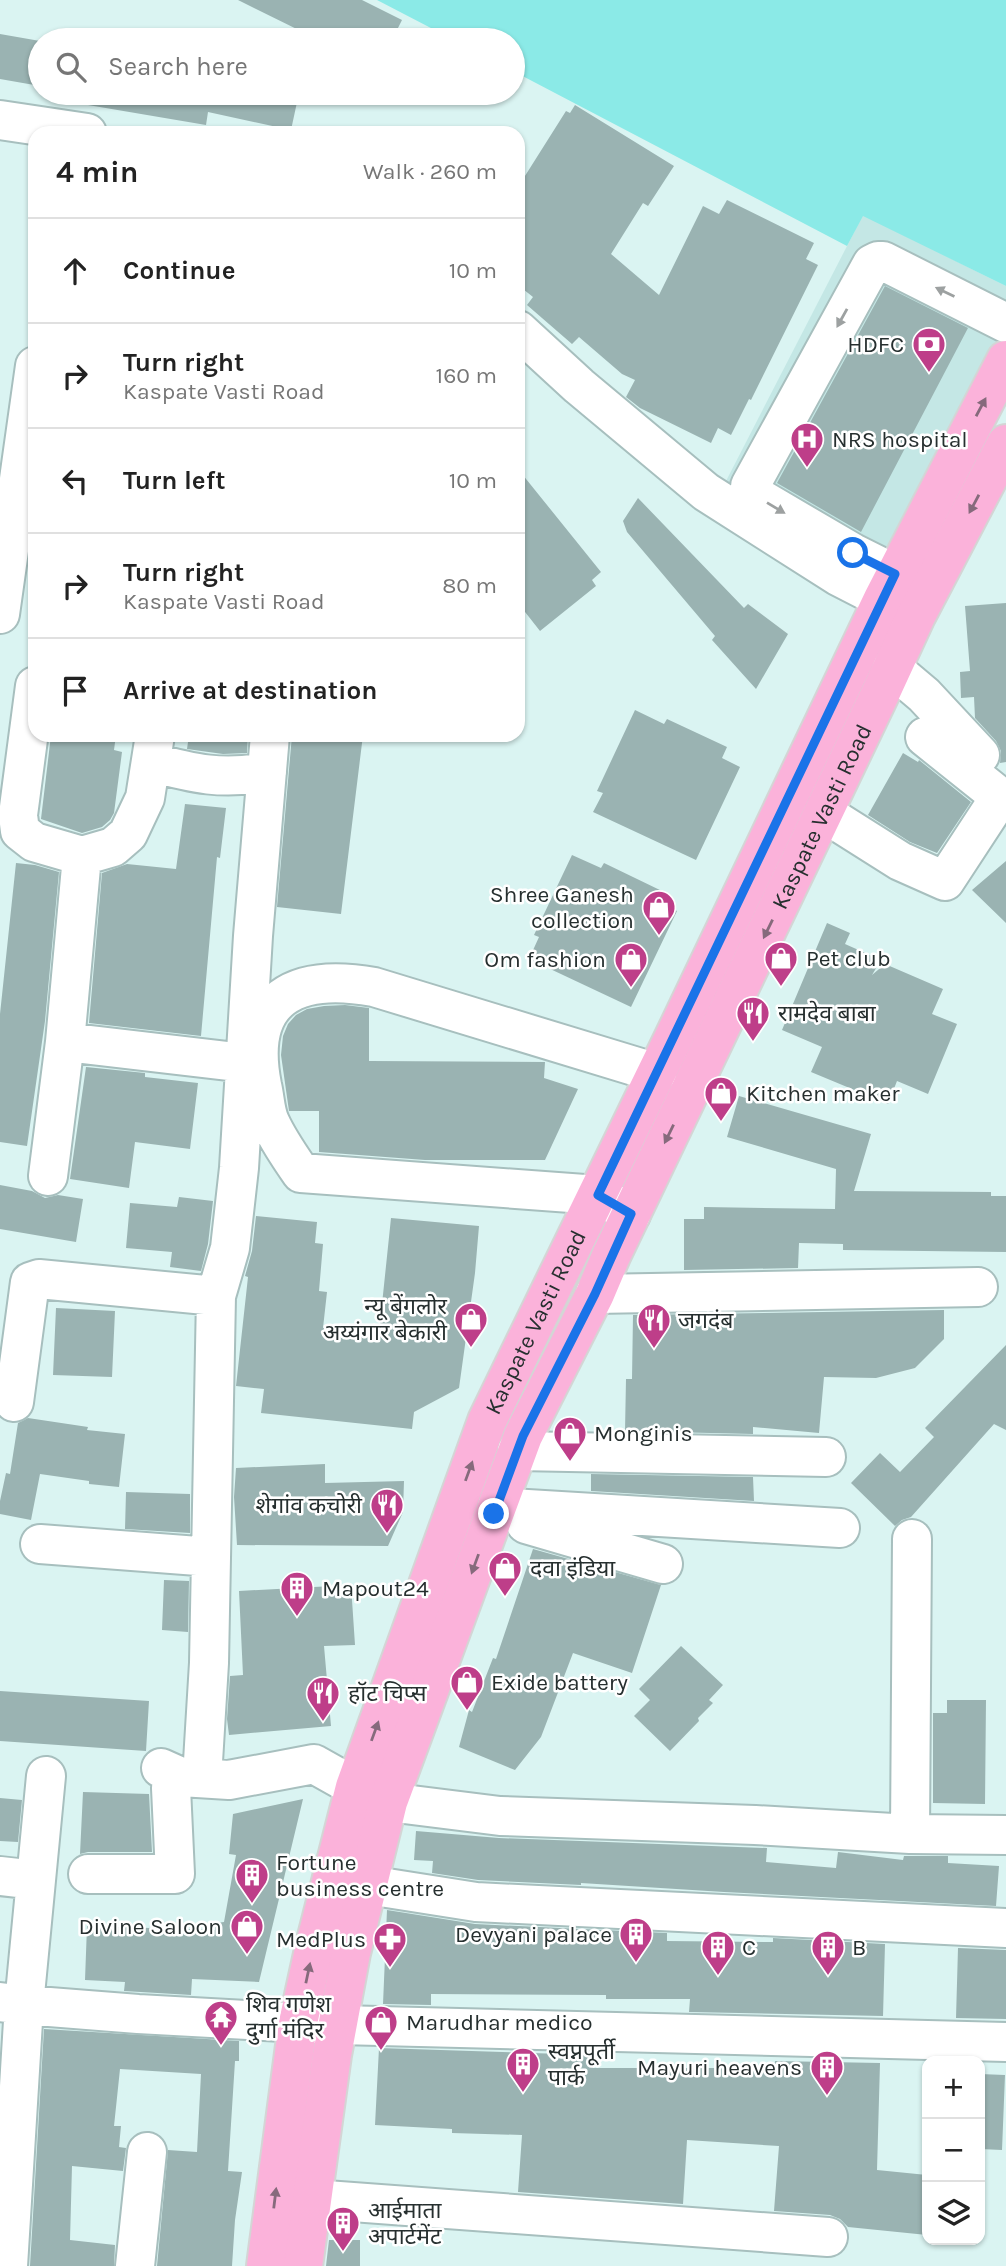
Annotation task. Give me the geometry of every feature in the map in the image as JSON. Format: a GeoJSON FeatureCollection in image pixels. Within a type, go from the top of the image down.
{"type":"FeatureCollection","features":[{"type":"Feature","properties":{"kind":"main road","name":"Kaspate Vasti Road"},"geometry":{"type":"LineString","coordinates":[[303,2266],[332,2055],[351,1953],[368,1885],[372,1795],[488,1421],[657,1073],[898,596],[1006,360]]}},
{"type":"Feature","properties":{"kind":"main road","name":"Kaspate Vasti Road"},"geometry":{"type":"LineString","coordinates":[[267,2266],[298,2023],[314,1945],[372,1795],[495,1510],[523,1436],[595,1294],[892,668],[898,596],[1006,444]]}},
{"type":"Feature","properties":{"kind":"street"},"geometry":{"type":"LineString","coordinates":[[0,120],[40,126]]}},
{"type":"Feature","properties":{"kind":"street"},"geometry":{"type":"LineString","coordinates":[[898,596],[853,553],[754,495],[750,486],[875,261],[883,261],[1006,323]]}},
{"type":"Feature","properties":{"kind":"street"},"geometry":{"type":"LineString","coordinates":[[525,336],[579,386],[706,492],[838,576],[898,596]]}},
{"type":"Feature","properties":{"kind":"street"},"geometry":{"type":"LineString","coordinates":[[0,614],[12,435],[28,387]]}},
{"type":"Feature","properties":{"kind":"street"},"geometry":{"type":"LineString","coordinates":[[892,668],[924,695],[968,744],[1006,779]]}},
{"type":"Feature","properties":{"kind":"street"},"geometry":{"type":"LineString","coordinates":[[824,813],[900,862],[945,881],[1000,797],[925,737]]}},
{"type":"Feature","properties":{"kind":"street"},"geometry":{"type":"LineString","coordinates":[[28,739],[18,815],[20,831],[34,842],[82,856],[113,846],[128,834],[145,798],[153,748],[191,773],[237,777],[267,772]]}},
{"type":"Feature","properties":{"kind":"street"},"geometry":{"type":"LineString","coordinates":[[88,1874],[175,1874],[178,1778],[209,1663],[216,1296],[230,1248],[239,1168],[253,936],[269,742]]}},
{"type":"Feature","properties":{"kind":"street"},"geometry":{"type":"LineString","coordinates":[[48,1176],[65,1042],[82,856]]}},
{"type":"Feature","properties":{"kind":"street"},"geometry":{"type":"LineString","coordinates":[[631,1214],[598,1195],[301,1173],[269,1121],[259,1068],[260,1032],[271,1007],[294,990],[346,982],[374,987],[657,1073]]}},
{"type":"Feature","properties":{"kind":"street"},"geometry":{"type":"LineString","coordinates":[[65,1042],[245,1063]]}},
{"type":"Feature","properties":{"kind":"street"},"geometry":{"type":"LineString","coordinates":[[14,1402],[30,1282],[39,1279],[216,1296]]}},
{"type":"Feature","properties":{"kind":"street"},"geometry":{"type":"LineString","coordinates":[[595,1294],[978,1287]]}},
{"type":"Feature","properties":{"kind":"street"},"geometry":{"type":"LineString","coordinates":[[517,1451],[826,1457]]}},
{"type":"Feature","properties":{"kind":"street"},"geometry":{"type":"LineString","coordinates":[[495,1510],[840,1528]]}},
{"type":"Feature","properties":{"kind":"street"},"geometry":{"type":"LineString","coordinates":[[495,1510],[663,1564]]}},
{"type":"Feature","properties":{"kind":"street"},"geometry":{"type":"LineString","coordinates":[[910,1834],[912,1539]]}},
{"type":"Feature","properties":{"kind":"street"},"geometry":{"type":"LineString","coordinates":[[40,1544],[211,1557]]}},
{"type":"Feature","properties":{"kind":"street"},"geometry":{"type":"LineString","coordinates":[[178,1778],[229,1780],[314,1764],[372,1795],[500,1816],[755,1825],[910,1834],[1006,1835]]}},
{"type":"Feature","properties":{"kind":"street"},"geometry":{"type":"LineString","coordinates":[[8,2266],[12,2004],[18,1878],[46,1776]]}},
{"type":"Feature","properties":{"kind":"street"},"geometry":{"type":"LineString","coordinates":[[368,1885],[476,1902],[1006,1928]]}},
{"type":"Feature","properties":{"kind":"street"},"geometry":{"type":"LineString","coordinates":[[12,2004],[339,2025],[1006,2042]]}},
{"type":"Feature","properties":{"kind":"street"},"geometry":{"type":"LineString","coordinates":[[135,2266],[147,2152]]}},
{"type":"Feature","properties":{"kind":"street"},"geometry":{"type":"LineString","coordinates":[[312,2199],[828,2237]]}},
{"type":"Feature","properties":{"kind":"shaded area"},"geometry":{"type":"Polygon","coordinates":[[[377,0],[1006,0],[1006,286],[863,216],[847,246],[525,77],[525,28],[431,28],[377,0]]]}},
{"type":"Feature","properties":{"kind":"shaded area"},"geometry":{"type":"Polygon","coordinates":[[[863,215],[1006,286],[1006,322],[879,572],[726,481],[863,215]]]}},
{"type":"Feature","properties":{"kind":"building"},"geometry":{"type":"Polygon","coordinates":[[[238,0],[362,0],[402,20],[398,28],[295,28],[238,0]]]}},
{"type":"Feature","properties":{"kind":"building"},"geometry":{"type":"Polygon","coordinates":[[[0,34],[28,39],[28,84],[0,79],[0,34]]]}},
{"type":"Feature","properties":{"kind":"building"},"geometry":{"type":"Polygon","coordinates":[[[88,105],[296,105],[292,126],[273,126],[208,112],[206,125],[88,105]]]}},
{"type":"Feature","properties":{"kind":"building"},"geometry":{"type":"Polygon","coordinates":[[[575,105],[674,166],[648,206],[643,203],[611,254],[659,295],[703,206],[719,214],[727,200],[814,243],[806,259],[818,265],[731,435],[718,428],[711,443],[640,408],[626,397],[635,380],[622,374],[579,337],[572,344],[527,305],[533,297],[525,291],[525,176],[566,111],[570,113],[575,105]]]}},
{"type":"Feature","properties":{"kind":"building"},"geometry":{"type":"Polygon","coordinates":[[[885,286],[968,328],[861,532],[777,483],[885,286]]]}},
{"type":"Feature","properties":{"kind":"building"},"geometry":{"type":"Polygon","coordinates":[[[525,478],[601,572],[592,580],[596,586],[540,631],[525,612],[525,478]]]}},
{"type":"Feature","properties":{"kind":"building"},"geometry":{"type":"Polygon","coordinates":[[[638,498],[744,608],[748,604],[788,634],[756,689],[712,640],[715,636],[627,532],[623,521],[638,498]]]}},
{"type":"Feature","properties":{"kind":"building"},"geometry":{"type":"Polygon","coordinates":[[[1006,603],[1006,762],[1000,763],[1001,751],[996,741],[975,718],[974,697],[961,698],[960,672],[970,671],[965,606],[1006,603]]]}},
{"type":"Feature","properties":{"kind":"building"},"geometry":{"type":"Polygon","coordinates":[[[635,710],[664,724],[667,719],[727,747],[722,758],[740,767],[696,860],[593,812],[603,793],[597,791],[635,710]]]}},
{"type":"Feature","properties":{"kind":"building"},"geometry":{"type":"Polygon","coordinates":[[[50,742],[115,742],[114,750],[122,752],[114,813],[110,820],[102,827],[82,833],[41,819],[50,742]]]}},
{"type":"Feature","properties":{"kind":"building"},"geometry":{"type":"Polygon","coordinates":[[[188,742],[248,742],[247,753],[223,754],[187,749],[188,742]]]}},
{"type":"Feature","properties":{"kind":"building"},"geometry":{"type":"Polygon","coordinates":[[[291,742],[362,742],[341,914],[277,907],[291,742]]]}},
{"type":"Feature","properties":{"kind":"building"},"geometry":{"type":"Polygon","coordinates":[[[903,753],[918,762],[919,760],[971,802],[937,853],[910,842],[868,815],[903,753]]]}},
{"type":"Feature","properties":{"kind":"building"},"geometry":{"type":"Polygon","coordinates":[[[185,804],[226,808],[220,858],[217,857],[201,1036],[89,1023],[102,873],[127,864],[176,869],[185,804]]]}},
{"type":"Feature","properties":{"kind":"building"},"geometry":{"type":"Polygon","coordinates":[[[572,855],[601,868],[604,863],[664,892],[659,902],[677,911],[631,1007],[529,959],[539,937],[534,935],[572,855]]]}},
{"type":"Feature","properties":{"kind":"building"},"geometry":{"type":"Polygon","coordinates":[[[1006,861],[1006,923],[972,890],[1006,861]]]}},
{"type":"Feature","properties":{"kind":"building"},"geometry":{"type":"Polygon","coordinates":[[[16,863],[59,872],[45,1021],[27,1146],[0,1142],[0,1014],[16,863]]]}},
{"type":"Feature","properties":{"kind":"building"},"geometry":{"type":"Polygon","coordinates":[[[827,923],[850,933],[845,944],[881,960],[872,975],[885,964],[943,989],[932,1014],[957,1024],[928,1094],[897,1081],[888,1104],[811,1072],[822,1047],[782,1030],[827,923]]]}},
{"type":"Feature","properties":{"kind":"building"},"geometry":{"type":"Polygon","coordinates":[[[345,1005],[369,1008],[369,1061],[545,1062],[544,1078],[578,1089],[545,1160],[425,1160],[319,1152],[319,1111],[289,1111],[281,1055],[283,1036],[296,1015],[307,1009],[345,1005]]]}},
{"type":"Feature","properties":{"kind":"building"},"geometry":{"type":"Polygon","coordinates":[[[86,1067],[145,1073],[145,1077],[198,1083],[190,1149],[135,1142],[129,1188],[70,1179],[86,1067]]]}},
{"type":"Feature","properties":{"kind":"building"},"geometry":{"type":"Polygon","coordinates":[[[739,1096],[871,1134],[854,1191],[991,1192],[991,1196],[1006,1196],[1006,1252],[843,1250],[843,1244],[799,1243],[798,1268],[684,1270],[684,1219],[704,1219],[704,1207],[835,1209],[836,1169],[727,1137],[739,1096]]]}},
{"type":"Feature","properties":{"kind":"building"},"geometry":{"type":"Polygon","coordinates":[[[0,1185],[32,1191],[45,1198],[58,1195],[83,1199],[76,1242],[0,1229],[0,1185]]]}},
{"type":"Feature","properties":{"kind":"building"},"geometry":{"type":"Polygon","coordinates":[[[179,1197],[213,1201],[208,1244],[201,1271],[170,1267],[172,1252],[126,1248],[130,1203],[177,1207],[179,1197]]]}},
{"type":"Feature","properties":{"kind":"building"},"geometry":{"type":"Polygon","coordinates":[[[256,1216],[317,1222],[315,1243],[323,1244],[319,1291],[327,1292],[323,1328],[379,1333],[391,1218],[479,1226],[459,1388],[414,1412],[412,1429],[261,1413],[264,1389],[236,1386],[248,1277],[245,1276],[252,1251],[256,1216]]]}},
{"type":"Feature","properties":{"kind":"building"},"geometry":{"type":"Polygon","coordinates":[[[56,1308],[115,1311],[112,1377],[53,1375],[56,1308]]]}},
{"type":"Feature","properties":{"kind":"building"},"geometry":{"type":"Polygon","coordinates":[[[944,1310],[944,1339],[915,1368],[876,1378],[824,1377],[819,1433],[753,1427],[753,1434],[625,1431],[626,1379],[632,1379],[633,1315],[944,1310]]]}},
{"type":"Feature","properties":{"kind":"building"},"geometry":{"type":"Polygon","coordinates":[[[1006,1345],[1006,1430],[994,1424],[911,1517],[895,1526],[851,1483],[880,1453],[900,1472],[934,1437],[925,1428],[1006,1345]]]}},
{"type":"Feature","properties":{"kind":"building"},"geometry":{"type":"Polygon","coordinates":[[[28,1418],[88,1427],[87,1430],[125,1434],[119,1487],[40,1474],[31,1520],[0,1514],[0,1501],[6,1473],[10,1474],[18,1423],[28,1418]]]}},
{"type":"Feature","properties":{"kind":"building"},"geometry":{"type":"Polygon","coordinates":[[[325,1464],[325,1483],[404,1481],[403,1512],[388,1546],[237,1545],[234,1497],[236,1468],[325,1464]]]}},
{"type":"Feature","properties":{"kind":"building"},"geometry":{"type":"Polygon","coordinates":[[[591,1474],[753,1477],[754,1501],[591,1491],[591,1474]]]}},
{"type":"Feature","properties":{"kind":"building"},"geometry":{"type":"Polygon","coordinates":[[[126,1492],[190,1494],[190,1533],[125,1529],[126,1492]]]}},
{"type":"Feature","properties":{"kind":"building"},"geometry":{"type":"Polygon","coordinates":[[[533,1549],[661,1585],[632,1673],[573,1653],[541,1737],[515,1770],[459,1747],[469,1710],[472,1712],[493,1658],[496,1659],[533,1549]]]}},
{"type":"Feature","properties":{"kind":"building"},"geometry":{"type":"Polygon","coordinates":[[[164,1580],[189,1581],[188,1632],[162,1630],[164,1580]]]}},
{"type":"Feature","properties":{"kind":"building"},"geometry":{"type":"Polygon","coordinates":[[[351,1585],[355,1645],[324,1646],[331,1726],[229,1735],[227,1719],[230,1676],[243,1675],[239,1591],[351,1585]]]}},
{"type":"Feature","properties":{"kind":"building"},"geometry":{"type":"Polygon","coordinates":[[[681,1646],[723,1685],[709,1700],[713,1703],[698,1718],[699,1721],[670,1751],[634,1716],[650,1700],[639,1689],[681,1646]]]}},
{"type":"Feature","properties":{"kind":"building"},"geometry":{"type":"Polygon","coordinates":[[[0,1691],[149,1701],[146,1751],[0,1741],[0,1691]]]}},
{"type":"Feature","properties":{"kind":"building"},"geometry":{"type":"Polygon","coordinates":[[[947,1700],[986,1700],[985,1804],[933,1803],[933,1713],[947,1713],[947,1700]]]}},
{"type":"Feature","properties":{"kind":"building"},"geometry":{"type":"Polygon","coordinates":[[[83,1792],[149,1794],[152,1852],[80,1854],[83,1792]]]}},
{"type":"Feature","properties":{"kind":"building"},"geometry":{"type":"Polygon","coordinates":[[[0,1798],[22,1800],[18,1842],[0,1841],[0,1798]]]}},
{"type":"Feature","properties":{"kind":"building"},"geometry":{"type":"Polygon","coordinates":[[[303,1799],[259,1982],[192,1979],[191,1995],[124,1991],[125,1982],[85,1980],[87,1926],[215,1930],[216,1923],[224,1922],[236,1855],[229,1854],[233,1814],[303,1799]]]}},
{"type":"Feature","properties":{"kind":"building"},"geometry":{"type":"Polygon","coordinates":[[[416,1831],[499,1838],[767,1848],[766,1862],[836,1868],[838,1852],[903,1860],[904,1856],[948,1856],[948,1863],[999,1866],[996,1906],[581,1883],[478,1880],[432,1873],[433,1861],[414,1860],[416,1831]]]}},
{"type":"Feature","properties":{"kind":"building"},"geometry":{"type":"Polygon","coordinates":[[[387,1910],[475,1924],[667,1933],[667,1941],[773,1942],[773,1938],[885,1944],[883,2016],[689,2012],[690,1999],[606,1999],[606,1995],[431,1994],[431,2005],[383,2004],[387,1910]]]}},
{"type":"Feature","properties":{"kind":"building"},"geometry":{"type":"Polygon","coordinates":[[[958,1948],[1006,1950],[1006,2019],[956,2018],[958,1948]]]}},
{"type":"Feature","properties":{"kind":"building"},"geometry":{"type":"Polygon","coordinates":[[[44,2029],[239,2041],[239,2061],[235,2061],[228,2171],[242,2172],[232,2266],[157,2266],[168,2150],[197,2152],[201,2074],[120,2069],[114,2126],[121,2126],[119,2147],[126,2148],[123,2171],[72,2166],[70,2240],[115,2245],[114,2266],[30,2266],[44,2029]]]}},
{"type":"Feature","properties":{"kind":"building"},"geometry":{"type":"Polygon","coordinates":[[[379,2048],[593,2055],[593,2068],[716,2068],[774,2072],[775,2061],[880,2063],[877,2170],[922,2174],[922,2234],[848,2227],[840,2219],[830,2215],[774,2211],[779,2146],[687,2140],[683,2204],[518,2192],[522,2135],[452,2133],[452,2129],[375,2125],[379,2048]]]}},
{"type":"Feature","properties":{"kind":"building"},"geometry":{"type":"Polygon","coordinates":[[[985,2074],[1005,2075],[1002,2150],[985,2149],[985,2074]]]}},
{"type":"Feature","properties":{"kind":"building","name":"आईमाता अपार्टमेंट"},"geometry":{"type":"Polygon","coordinates":[[[329,2240],[360,2240],[360,2266],[326,2266],[329,2240]]]}},
{"type":"Feature","properties":{"kind":"place","name":"HDFC"},"geometry":{"type":"Point","coordinates":[929,374]}},
{"type":"Feature","properties":{"kind":"place","name":"NRS hospital"},"geometry":{"type":"Point","coordinates":[807,469]}},
{"type":"Feature","properties":{"kind":"place","name":"Shree Ganesh collection"},"geometry":{"type":"Point","coordinates":[659,937]}},
{"type":"Feature","properties":{"kind":"place","name":"Pet club"},"geometry":{"type":"Point","coordinates":[781,988]}},
{"type":"Feature","properties":{"kind":"place","name":"Om fashion"},"geometry":{"type":"Point","coordinates":[631,989]}},
{"type":"Feature","properties":{"kind":"place","name":"रामदेव बाबा"},"geometry":{"type":"Point","coordinates":[753,1043]}},
{"type":"Feature","properties":{"kind":"place","name":"Kitchen maker"},"geometry":{"type":"Point","coordinates":[721,1123]}},
{"type":"Feature","properties":{"kind":"place","name":"न्यू बेंगलोर अय्यंगार बेकारी"},"geometry":{"type":"Point","coordinates":[471,1349]}},
{"type":"Feature","properties":{"kind":"place","name":"जगदंब"},"geometry":{"type":"Point","coordinates":[654,1350]}},
{"type":"Feature","properties":{"kind":"place","name":"Monginis"},"geometry":{"type":"Point","coordinates":[570,1463]}},
{"type":"Feature","properties":{"kind":"place","name":"शेगांव कचोरी"},"geometry":{"type":"Point","coordinates":[387,1535]}},
{"type":"Feature","properties":{"kind":"place","name":"दवा इंडिया"},"geometry":{"type":"Point","coordinates":[505,1598]}},
{"type":"Feature","properties":{"kind":"place","name":"Mapout24"},"geometry":{"type":"Point","coordinates":[297,1618]}},
{"type":"Feature","properties":{"kind":"place","name":"Exide battery"},"geometry":{"type":"Point","coordinates":[467,1712]}},
{"type":"Feature","properties":{"kind":"place","name":"हॉट चिप्स"},"geometry":{"type":"Point","coordinates":[323,1723]}},
{"type":"Feature","properties":{"kind":"place","name":"Fortune business centre"},"geometry":{"type":"Point","coordinates":[252,1905]}},
{"type":"Feature","properties":{"kind":"place","name":"Divine Saloon"},"geometry":{"type":"Point","coordinates":[247,1956]}},
{"type":"Feature","properties":{"kind":"place","name":"Devyani palace"},"geometry":{"type":"Point","coordinates":[636,1964]}},
{"type":"Feature","properties":{"kind":"place","name":"MedPlus"},"geometry":{"type":"Point","coordinates":[390,1969]}},
{"type":"Feature","properties":{"kind":"place","name":"C"},"geometry":{"type":"Point","coordinates":[718,1977]}},
{"type":"Feature","properties":{"kind":"place","name":"B"},"geometry":{"type":"Point","coordinates":[828,1977]}},
{"type":"Feature","properties":{"kind":"place","name":"शिव गणेश दुर्गा मंदिर"},"geometry":{"type":"Point","coordinates":[221,2047]}},
{"type":"Feature","properties":{"kind":"place","name":"Marudhar medico"},"geometry":{"type":"Point","coordinates":[381,2052]}},
{"type":"Feature","properties":{"kind":"place","name":"स्वप्नपूर्ती पार्क"},"geometry":{"type":"Point","coordinates":[523,2094]}},
{"type":"Feature","properties":{"kind":"place","name":"Mayuri heavens"},"geometry":{"type":"Point","coordinates":[827,2097]}},
{"type":"Feature","properties":{"kind":"place","name":"आईमाता अपार्टमेंट"},"geometry":{"type":"Point","coordinates":[343,2253]}},
{"type":"Feature","properties":{"kind":"route"},"geometry":{"type":"LineString","coordinates":[[494,1514],[523,1436],[595,1294],[631,1214],[598,1195],[895,574],[853,553]]}}]}
